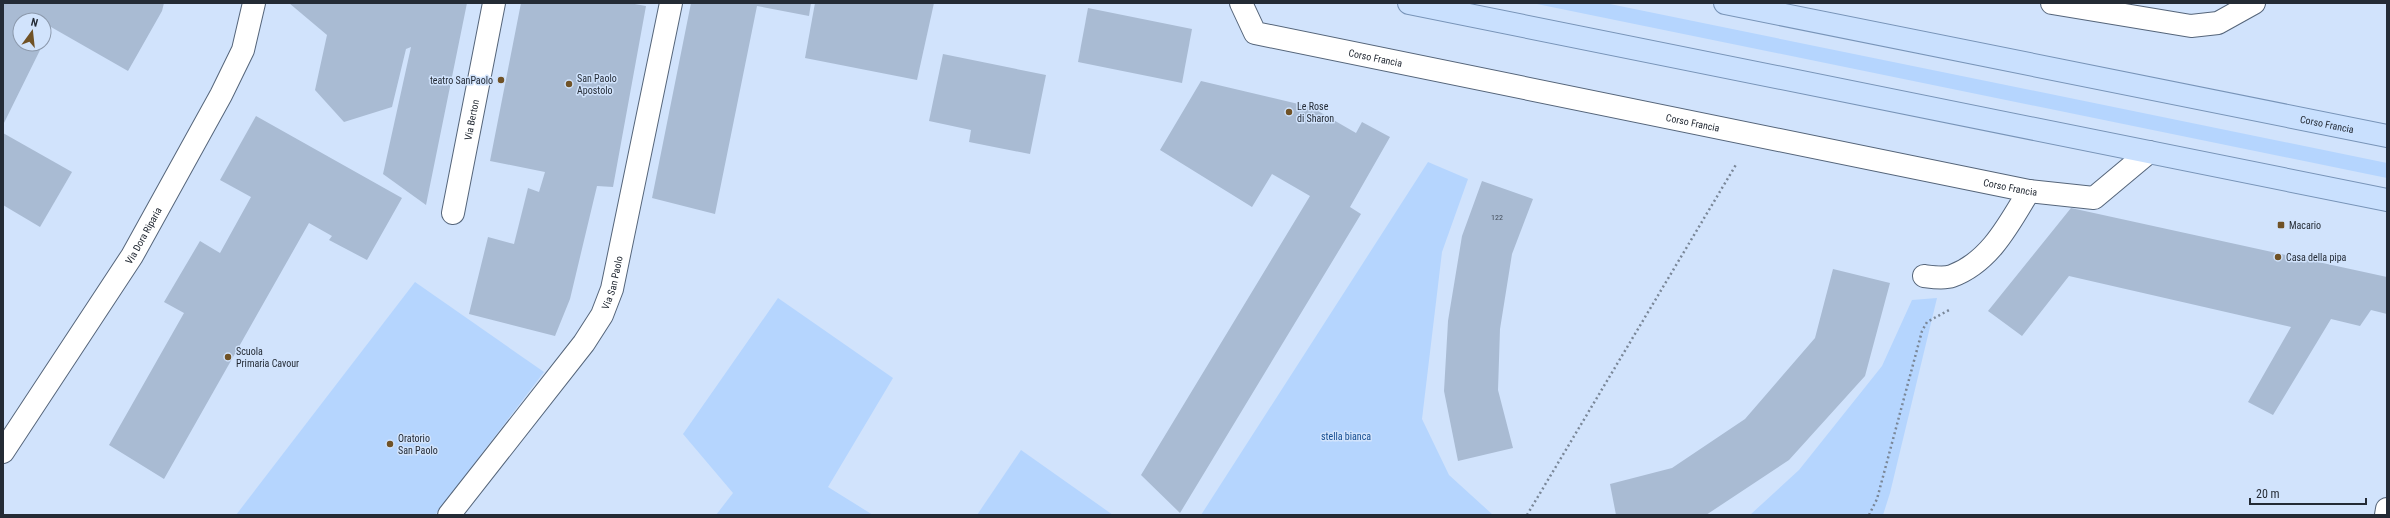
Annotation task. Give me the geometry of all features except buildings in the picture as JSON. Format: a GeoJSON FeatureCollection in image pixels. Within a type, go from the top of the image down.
{"type":"FeatureCollection","features":[{"type":"Feature","properties":{"kind":"main road"},"geometry":{"type":"LineString","coordinates":[[1409,3],[2387,200]]}},
{"type":"Feature","properties":{"kind":"main road","name":"Corso Francia"},"geometry":{"type":"LineString","coordinates":[[1725,3],[2387,136]]}},
{"type":"Feature","properties":{"kind":"street","name":"Via Dora Riparia"},"geometry":{"type":"LineString","coordinates":[[3,452],[132,256],[224,89],[243,50],[254,3]]}},
{"type":"Feature","properties":{"kind":"street","name":"Via Berton"},"geometry":{"type":"LineString","coordinates":[[453,213],[494,3]]}},
{"type":"Feature","properties":{"kind":"street","name":"Via San Paolo"},"geometry":{"type":"LineString","coordinates":[[449,515],[584,343],[602,315],[612,289],[671,3]]}},
{"type":"Feature","properties":{"kind":"street","name":"Corso Francia"},"geometry":{"type":"LineString","coordinates":[[1241,3],[1255,34],[2029,191],[2094,198],[2149,152]]}},
{"type":"Feature","properties":{"kind":"street"},"geometry":{"type":"LineString","coordinates":[[2052,3],[2191,26],[2218,23],[2254,3]]}},
{"type":"Feature","properties":{"kind":"street"},"geometry":{"type":"LineString","coordinates":[[1924,276],[1950,277],[1982,260],[2003,233],[2029,191]]}},
{"type":"Feature","properties":{"kind":"street"},"geometry":{"type":"LineString","coordinates":[[2386,515],[2387,509]]}},
{"type":"Feature","properties":{"kind":"path"},"geometry":{"type":"LineString","coordinates":[[1526,515],[1753,136]]}},
{"type":"Feature","properties":{"kind":"path"},"geometry":{"type":"LineString","coordinates":[[1869,515],[1877,499],[1922,331],[1928,322],[1951,309]]}},
{"type":"Feature","properties":{"kind":"green space"},"geometry":{"type":"Polygon","coordinates":[[[1532,3],[1605,3],[2387,163],[2387,178],[1532,3]]]}},
{"type":"Feature","properties":{"kind":"green space","name":"stella bianca"},"geometry":{"type":"Polygon","coordinates":[[[1428,162],[1468,179],[1442,252],[1422,419],[1449,475],[1493,515],[1201,515],[1428,162]]]}},
{"type":"Feature","properties":{"kind":"green space","name":"Oratorio San Paolo"},"geometry":{"type":"Polygon","coordinates":[[[415,282],[544,372],[435,515],[236,515],[415,282]]]}},
{"type":"Feature","properties":{"kind":"green space"},"geometry":{"type":"Polygon","coordinates":[[[778,298],[893,378],[828,487],[873,515],[716,515],[733,493],[683,434],[778,298]]]}},
{"type":"Feature","properties":{"kind":"green space"},"geometry":{"type":"Polygon","coordinates":[[[1937,298],[1890,493],[1883,515],[1750,515],[1799,470],[1882,366],[1912,300],[1937,298]]]}},
{"type":"Feature","properties":{"kind":"green space"},"geometry":{"type":"Polygon","coordinates":[[[1021,450],[1113,515],[977,515],[1021,450]]]}},
{"type":"Feature","properties":{"kind":"place","name":"teatro SanPaolo"},"geometry":{"type":"Point","coordinates":[501,80]}},
{"type":"Feature","properties":{"kind":"place","name":"San Paolo Apostolo"},"geometry":{"type":"Point","coordinates":[569,84]}},
{"type":"Feature","properties":{"kind":"place","name":"Le Rose di Sharon"},"geometry":{"type":"Point","coordinates":[1289,112]}},
{"type":"Feature","properties":{"kind":"place","name":"Macario"},"geometry":{"type":"Point","coordinates":[2281,225]}},
{"type":"Feature","properties":{"kind":"place","name":"Casa della pipa"},"geometry":{"type":"Point","coordinates":[2278,257]}},
{"type":"Feature","properties":{"kind":"place","name":"Scuola Primaria Cavour"},"geometry":{"type":"Point","coordinates":[228,357]}},
{"type":"Feature","properties":{"kind":"place","name":"Oratorio San Paolo"},"geometry":{"type":"Point","coordinates":[390,444]}}]}
